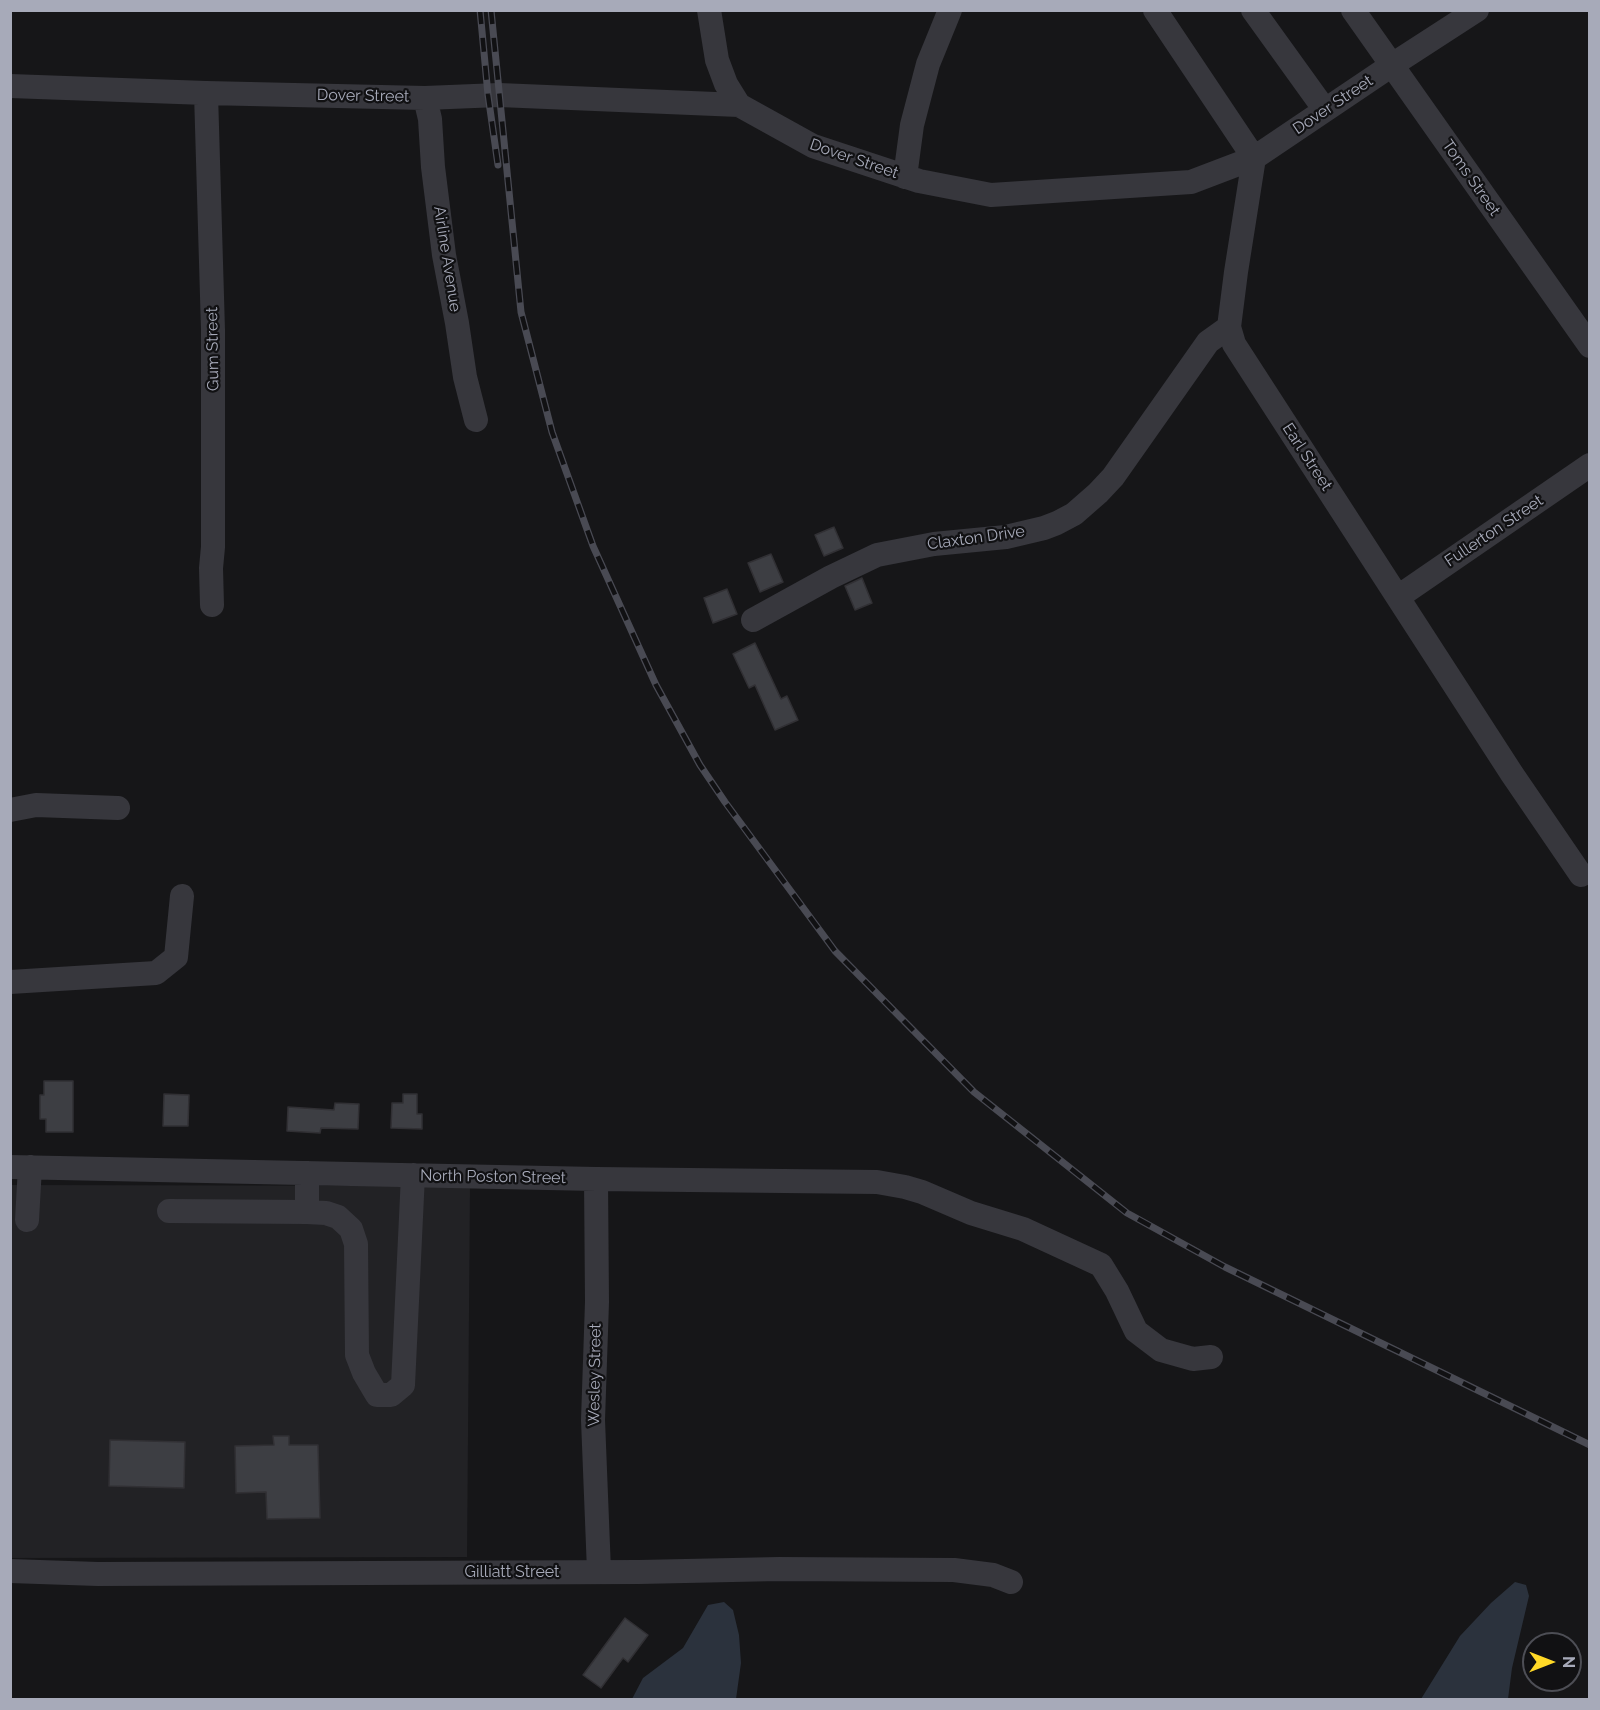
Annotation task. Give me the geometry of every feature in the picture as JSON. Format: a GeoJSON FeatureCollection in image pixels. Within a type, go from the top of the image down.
{"type":"FeatureCollection","features":[{"type":"Feature","properties":{"kind":"street"},"geometry":{"type":"LineString","coordinates":[[709,10],[717,60],[726,84],[739,105]]}},
{"type":"Feature","properties":{"kind":"street"},"geometry":{"type":"LineString","coordinates":[[905,177],[912,125],[928,64],[950,10]]}},
{"type":"Feature","properties":{"kind":"street"},"geometry":{"type":"LineString","coordinates":[[1155,10],[1254,158]]}},
{"type":"Feature","properties":{"kind":"street"},"geometry":{"type":"LineString","coordinates":[[1253,10],[1325,110]]}},
{"type":"Feature","properties":{"kind":"street","name":"Toms Street"},"geometry":{"type":"LineString","coordinates":[[1353,10],[1590,346]]}},
{"type":"Feature","properties":{"kind":"street","name":"Dover Street"},"geometry":{"type":"LineString","coordinates":[[10,86],[425,98],[499,95],[739,105],[813,146],[919,181],[991,195],[1191,182],[1254,158],[1477,10]]}},
{"type":"Feature","properties":{"kind":"street","name":"Gum Street"},"geometry":{"type":"LineString","coordinates":[[207,93],[213,341],[212,604]]}},
{"type":"Feature","properties":{"kind":"street","name":"Airline Avenue"},"geometry":{"type":"LineString","coordinates":[[425,98],[430,119],[433,167],[444,255],[465,377],[476,420]]}},
{"type":"Feature","properties":{"kind":"street","name":"Earl Street"},"geometry":{"type":"LineString","coordinates":[[1254,158],[1230,327],[1234,344],[1512,774],[1581,875]]}},
{"type":"Feature","properties":{"kind":"street","name":"Claxton Drive"},"geometry":{"type":"LineString","coordinates":[[753,620],[831,577],[877,555],[934,544],[1006,537],[1057,523],[1074,514],[1113,477],[1208,342],[1230,327]]}},
{"type":"Feature","properties":{"kind":"street","name":"Fullerton Street"},"geometry":{"type":"LineString","coordinates":[[1398,597],[1590,465]]}},
{"type":"Feature","properties":{"kind":"street"},"geometry":{"type":"LineString","coordinates":[[10,810],[36,805],[118,808]]}},
{"type":"Feature","properties":{"kind":"street"},"geometry":{"type":"LineString","coordinates":[[10,982],[156,973],[176,957],[182,896]]}},
{"type":"Feature","properties":{"kind":"street"},"geometry":{"type":"LineString","coordinates":[[20,1167],[27,1220]]}},
{"type":"Feature","properties":{"kind":"street","name":"North Poston Street"},"geometry":{"type":"LineString","coordinates":[[20,1167],[596,1179],[877,1182],[922,1192],[971,1213],[1023,1229],[1101,1265],[1117,1291],[1136,1331],[1161,1350],[1193,1359],[1211,1357]]}},
{"type":"Feature","properties":{"kind":"street"},"geometry":{"type":"LineString","coordinates":[[307,1173],[307,1212]]}},
{"type":"Feature","properties":{"kind":"street"},"geometry":{"type":"LineString","coordinates":[[169,1210],[307,1212],[338,1217],[351,1229],[356,1244],[357,1355],[377,1395],[391,1395],[403,1385],[412,1175]]}},
{"type":"Feature","properties":{"kind":"street","name":"Wesley Street"},"geometry":{"type":"LineString","coordinates":[[596,1179],[597,1302],[593,1420],[599,1571]]}},
{"type":"Feature","properties":{"kind":"street","name":"Gilliatt Street"},"geometry":{"type":"LineString","coordinates":[[10,1571],[98,1574],[639,1572],[779,1569],[954,1570],[993,1575],[1011,1582]]}},
{"type":"Feature","properties":{"kind":"shaded area"},"geometry":{"type":"Polygon","coordinates":[[[11,1185],[470,1186],[467,1557],[11,1558],[11,1185]]]}},
{"type":"Feature","properties":{"kind":"shaded area"},"geometry":{"type":"Polygon","coordinates":[[[1515,1582],[1526,1585],[1529,1596],[1512,1668],[1508,1699],[1421,1699],[1460,1636],[1491,1603],[1515,1582]]]}},
{"type":"Feature","properties":{"kind":"shaded area"},"geometry":{"type":"Polygon","coordinates":[[[724,1602],[733,1610],[739,1635],[741,1663],[736,1699],[632,1699],[643,1678],[683,1648],[708,1605],[724,1602]]]}},
{"type":"Feature","properties":{"kind":"building"},"geometry":{"type":"Polygon","coordinates":[[[834,527],[843,548],[824,556],[815,535],[834,527]]]}},
{"type":"Feature","properties":{"kind":"building"},"geometry":{"type":"Polygon","coordinates":[[[771,554],[783,582],[760,592],[748,563],[771,554]]]}},
{"type":"Feature","properties":{"kind":"building"},"geometry":{"type":"Polygon","coordinates":[[[862,578],[872,603],[855,610],[845,586],[862,578]]]}},
{"type":"Feature","properties":{"kind":"building"},"geometry":{"type":"Polygon","coordinates":[[[727,589],[737,614],[713,623],[704,598],[727,589]]]}},
{"type":"Feature","properties":{"kind":"building"},"geometry":{"type":"Polygon","coordinates":[[[755,643],[781,699],[787,696],[798,720],[775,730],[755,685],[749,688],[733,654],[755,643]]]}},
{"type":"Feature","properties":{"kind":"building"},"geometry":{"type":"Polygon","coordinates":[[[44,1081],[73,1081],[73,1132],[46,1132],[46,1119],[40,1119],[40,1095],[44,1095],[44,1081]]]}},
{"type":"Feature","properties":{"kind":"building"},"geometry":{"type":"Polygon","coordinates":[[[164,1094],[189,1095],[188,1126],[163,1126],[164,1094]]]}},
{"type":"Feature","properties":{"kind":"building"},"geometry":{"type":"Polygon","coordinates":[[[403,1094],[417,1094],[417,1114],[422,1114],[422,1129],[391,1128],[392,1103],[403,1103],[403,1094]]]}},
{"type":"Feature","properties":{"kind":"building"},"geometry":{"type":"Polygon","coordinates":[[[335,1103],[359,1104],[358,1129],[321,1128],[320,1133],[287,1131],[288,1107],[334,1110],[335,1103]]]}},
{"type":"Feature","properties":{"kind":"building"},"geometry":{"type":"Polygon","coordinates":[[[273,1436],[289,1436],[289,1445],[318,1445],[320,1518],[267,1519],[266,1492],[236,1493],[235,1446],[274,1445],[273,1436]]]}},
{"type":"Feature","properties":{"kind":"building"},"geometry":{"type":"Polygon","coordinates":[[[110,1440],[185,1442],[184,1488],[109,1486],[110,1440]]]}},
{"type":"Feature","properties":{"kind":"building"},"geometry":{"type":"Polygon","coordinates":[[[625,1618],[648,1635],[628,1662],[623,1658],[601,1688],[583,1675],[625,1618]]]}},
{"type":"Feature","properties":{"kind":"railway"},"geometry":{"type":"LineString","coordinates":[[480,10],[488,95],[498,165]]}},
{"type":"Feature","properties":{"kind":"railway"},"geometry":{"type":"LineString","coordinates":[[491,10],[521,312],[552,432],[593,546],[656,685],[700,765],[835,951],[974,1092],[1127,1213],[1225,1267],[1590,1445]]}}]}
